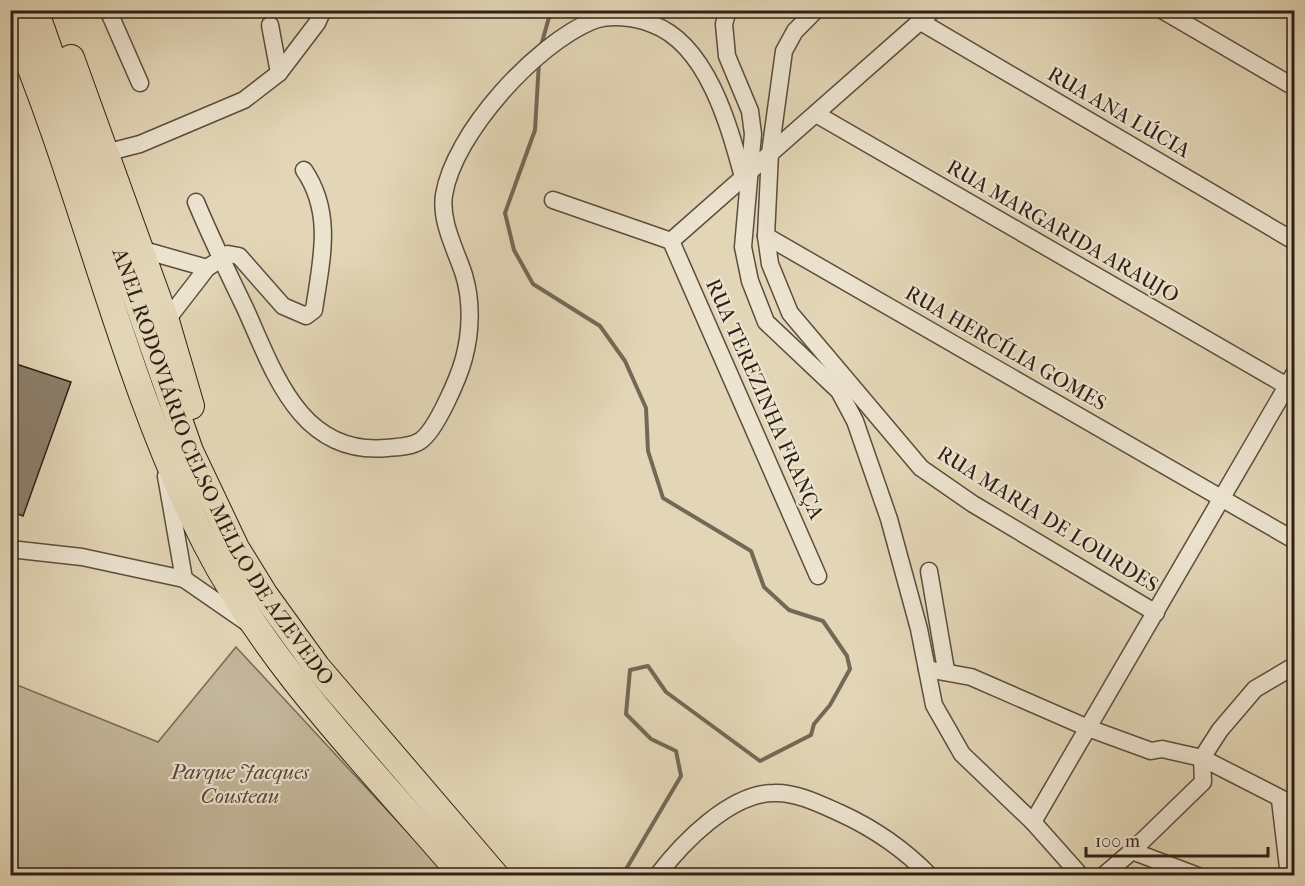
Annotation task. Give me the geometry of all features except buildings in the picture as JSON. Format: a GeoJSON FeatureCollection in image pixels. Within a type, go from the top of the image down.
{"type":"FeatureCollection","features":[{"type":"Feature","properties":{"kind":"highway","name":"ANEL RODOVIÁRIO CELSO MELLO DE AZEVEDO"},"geometry":{"type":"LineString","coordinates":[[35,10],[190,451],[236,548],[265,595],[317,667],[496,876]]}},
{"type":"Feature","properties":{"kind":"highway"},"geometry":{"type":"LineString","coordinates":[[51,10],[166,321],[204,448],[214,500]]}},
{"type":"Feature","properties":{"kind":"highway","name":"ANEL RODOVIÁRIO CELSO MELLO DE AZEVEDO"},"geometry":{"type":"LineString","coordinates":[[10,17],[39,84],[160,445],[207,546],[259,630],[291,675],[463,876]]}},
{"type":"Feature","properties":{"kind":"street"},"geometry":{"type":"LineString","coordinates":[[108,10],[140,83]]}},
{"type":"Feature","properties":{"kind":"street"},"geometry":{"type":"LineString","coordinates":[[105,153],[140,144],[244,100],[279,72],[317,23],[323,10]]}},
{"type":"Feature","properties":{"kind":"street"},"geometry":{"type":"LineString","coordinates":[[728,10],[724,24],[727,56],[750,111],[753,134],[744,169],[743,247],[750,281],[766,322],[839,391],[855,421],[889,519],[934,705],[962,754],[1033,822],[1081,876]]}},
{"type":"Feature","properties":{"kind":"street","name":"RUA MARIA DE LOURDES"},"geometry":{"type":"LineString","coordinates":[[816,10],[795,31],[784,51],[770,153],[766,236],[770,264],[790,313],[921,468],[973,504],[1156,613]]}},
{"type":"Feature","properties":{"kind":"street"},"geometry":{"type":"LineString","coordinates":[[1162,10],[1294,87]]}},
{"type":"Feature","properties":{"kind":"street"},"geometry":{"type":"LineString","coordinates":[[553,200],[671,241],[744,169],[770,153],[927,16]]}},
{"type":"Feature","properties":{"kind":"street","name":"RUA ANA LÚCIA"},"geometry":{"type":"LineString","coordinates":[[927,16],[1294,241]]}},
{"type":"Feature","properties":{"kind":"street"},"geometry":{"type":"LineString","coordinates":[[195,202],[214,263],[286,394],[307,420],[330,439],[351,447],[375,449],[401,447],[419,441],[439,414],[464,359],[469,331],[465,279],[446,220],[444,196],[450,176],[478,123],[496,98],[522,70],[573,32],[594,20],[638,19],[656,25],[685,46],[700,66],[722,108],[744,169]]}},
{"type":"Feature","properties":{"kind":"street"},"geometry":{"type":"LineString","coordinates":[[270,25],[279,72]]}},
{"type":"Feature","properties":{"kind":"street","name":"RUA MARGARIDA ARAUJO"},"geometry":{"type":"LineString","coordinates":[[816,114],[1292,383]]}},
{"type":"Feature","properties":{"kind":"street"},"geometry":{"type":"LineString","coordinates":[[166,321],[214,263],[228,254],[239,256],[283,306],[295,313],[306,315],[314,310],[325,231],[313,183],[304,170]]}},
{"type":"Feature","properties":{"kind":"street","name":"RUA HERCÍLIA GOMES"},"geometry":{"type":"LineString","coordinates":[[766,236],[1294,540]]}},
{"type":"Feature","properties":{"kind":"street","name":"RUA TEREZINHA FRANÇA"},"geometry":{"type":"LineString","coordinates":[[671,241],[818,576]]}},
{"type":"Feature","properties":{"kind":"street"},"geometry":{"type":"LineString","coordinates":[[140,249],[181,260],[214,263]]}},
{"type":"Feature","properties":{"kind":"street"},"geometry":{"type":"LineString","coordinates":[[1033,822],[1292,383]]}},
{"type":"Feature","properties":{"kind":"street"},"geometry":{"type":"LineString","coordinates":[[160,445],[184,579]]}},
{"type":"Feature","properties":{"kind":"street"},"geometry":{"type":"LineString","coordinates":[[10,549],[82,556],[184,579],[259,630]]}},
{"type":"Feature","properties":{"kind":"street"},"geometry":{"type":"LineString","coordinates":[[929,571],[945,670]]}},
{"type":"Feature","properties":{"kind":"street"},"geometry":{"type":"LineString","coordinates":[[1102,876],[1132,852],[1203,782],[1202,758],[1220,730],[1255,689],[1294,666]]}},
{"type":"Feature","properties":{"kind":"street"},"geometry":{"type":"LineString","coordinates":[[927,669],[945,670],[971,676],[1088,728],[1151,751],[1162,748],[1202,758],[1287,803],[1288,876]]}},
{"type":"Feature","properties":{"kind":"street"},"geometry":{"type":"LineString","coordinates":[[657,876],[676,850],[715,816],[756,796],[773,792],[789,794],[822,805],[863,824],[897,844],[930,876]]}},
{"type":"Feature","properties":{"kind":"street"},"geometry":{"type":"LineString","coordinates":[[1132,852],[1198,876]]}},
{"type":"Feature","properties":{"kind":"green space","name":"Parque Jacques Cousteau"},"geometry":{"type":"Polygon","coordinates":[[[236,647],[447,875],[11,875],[10,682],[158,742],[236,647]]]}},
{"type":"Feature","properties":{"kind":"waterway"},"geometry":{"type":"LineString","coordinates":[[541,46],[551,10]]}},
{"type":"Feature","properties":{"kind":"waterway"},"geometry":{"type":"LineString","coordinates":[[539,62],[535,130],[505,213],[514,250],[533,284],[600,326],[625,361],[646,408],[648,451],[663,498],[751,551],[764,587],[789,610],[823,621],[847,656],[850,669],[830,705],[814,724],[811,735],[760,761],[666,692],[648,666],[630,670],[626,714],[651,739],[676,751],[681,776],[622,876]]}}]}
